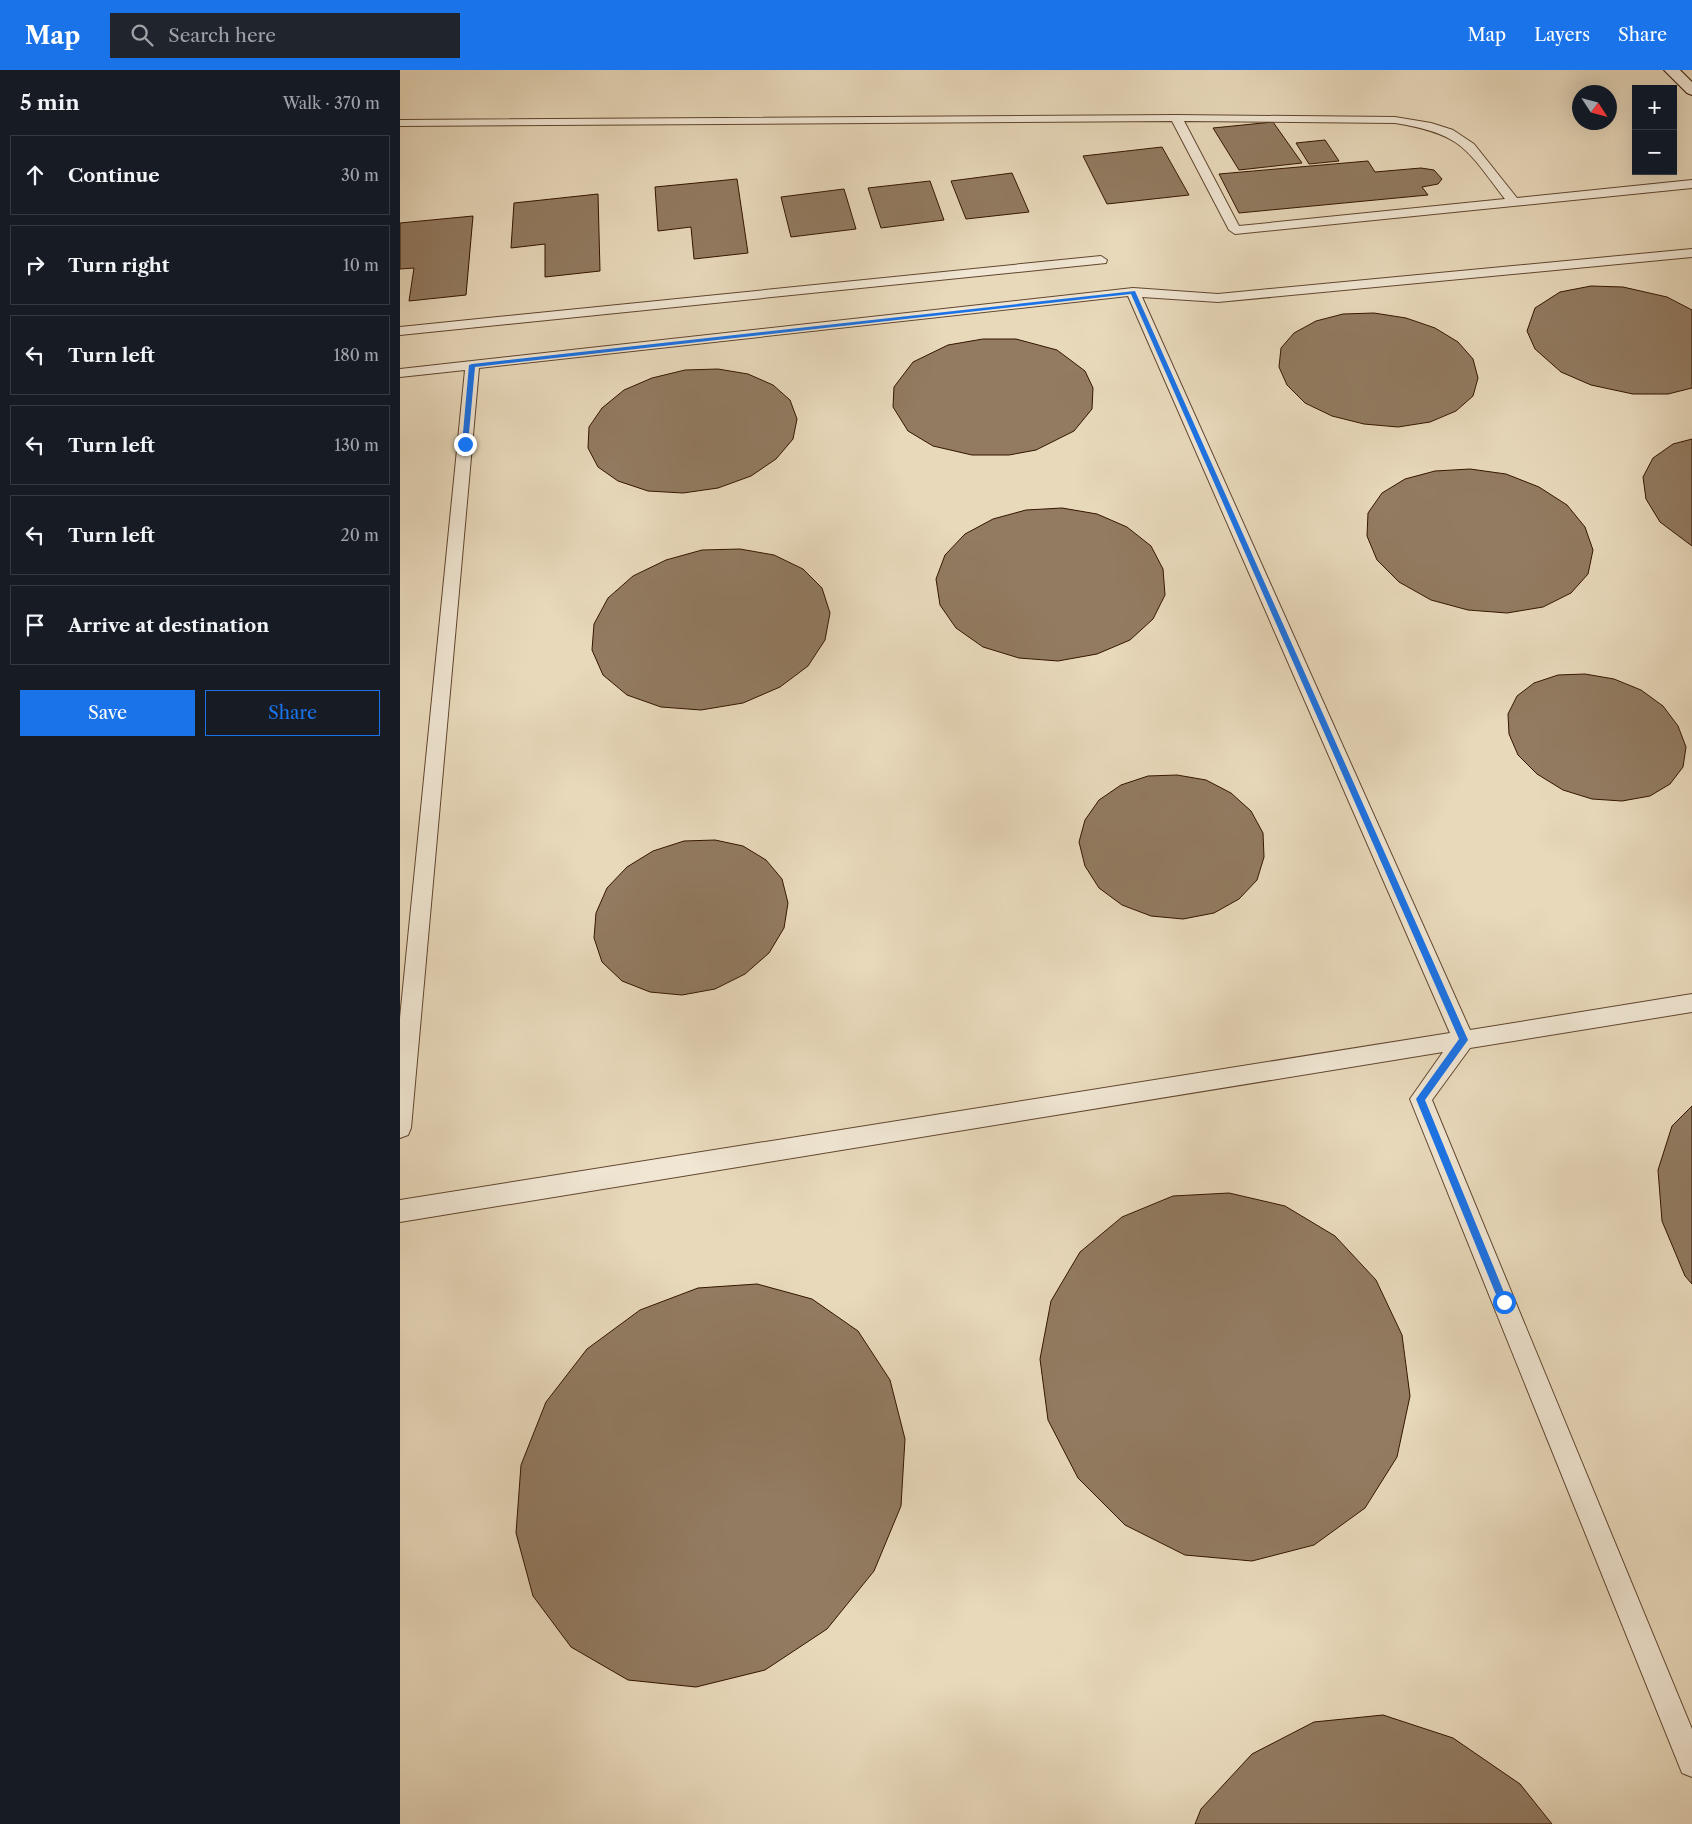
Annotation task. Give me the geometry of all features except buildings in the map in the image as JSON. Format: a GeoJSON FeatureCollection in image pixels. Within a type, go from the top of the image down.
{"type":"FeatureCollection","features":[{"type":"Feature","properties":{"kind":"street"},"geometry":{"type":"LineString","coordinates":[[1671,70],[1692,90]]}},
{"type":"Feature","properties":{"kind":"lane"},"geometry":{"type":"LineString","coordinates":[[1176,118],[1235,230],[1692,184]]}},
{"type":"Feature","properties":{"kind":"lane"},"geometry":{"type":"LineString","coordinates":[[400,123],[1176,118],[1395,120],[1426,125],[1448,132],[1466,143],[1514,202]]}},
{"type":"Feature","properties":{"kind":"lane"},"geometry":{"type":"LineString","coordinates":[[400,373],[1133,292],[1218,298],[1692,253]]}},
{"type":"Feature","properties":{"kind":"lane"},"geometry":{"type":"LineString","coordinates":[[400,331],[1101,260]]}},
{"type":"Feature","properties":{"kind":"lane"},"geometry":{"type":"LineString","coordinates":[[1133,292],[1464,1040]]}},
{"type":"Feature","properties":{"kind":"lane"},"geometry":{"type":"LineString","coordinates":[[400,1128],[472,365]]}},
{"type":"Feature","properties":{"kind":"lane"},"geometry":{"type":"LineString","coordinates":[[400,1211],[1692,1003]]}},
{"type":"Feature","properties":{"kind":"lane"},"geometry":{"type":"LineString","coordinates":[[1464,1040],[1420,1099],[1692,1762]]}},
{"type":"Feature","properties":{"kind":"route"},"geometry":{"type":"LineString","coordinates":[[465,444],[472,365],[1133,292],[1464,1040],[1420,1099],[1504,1302]]}}]}
